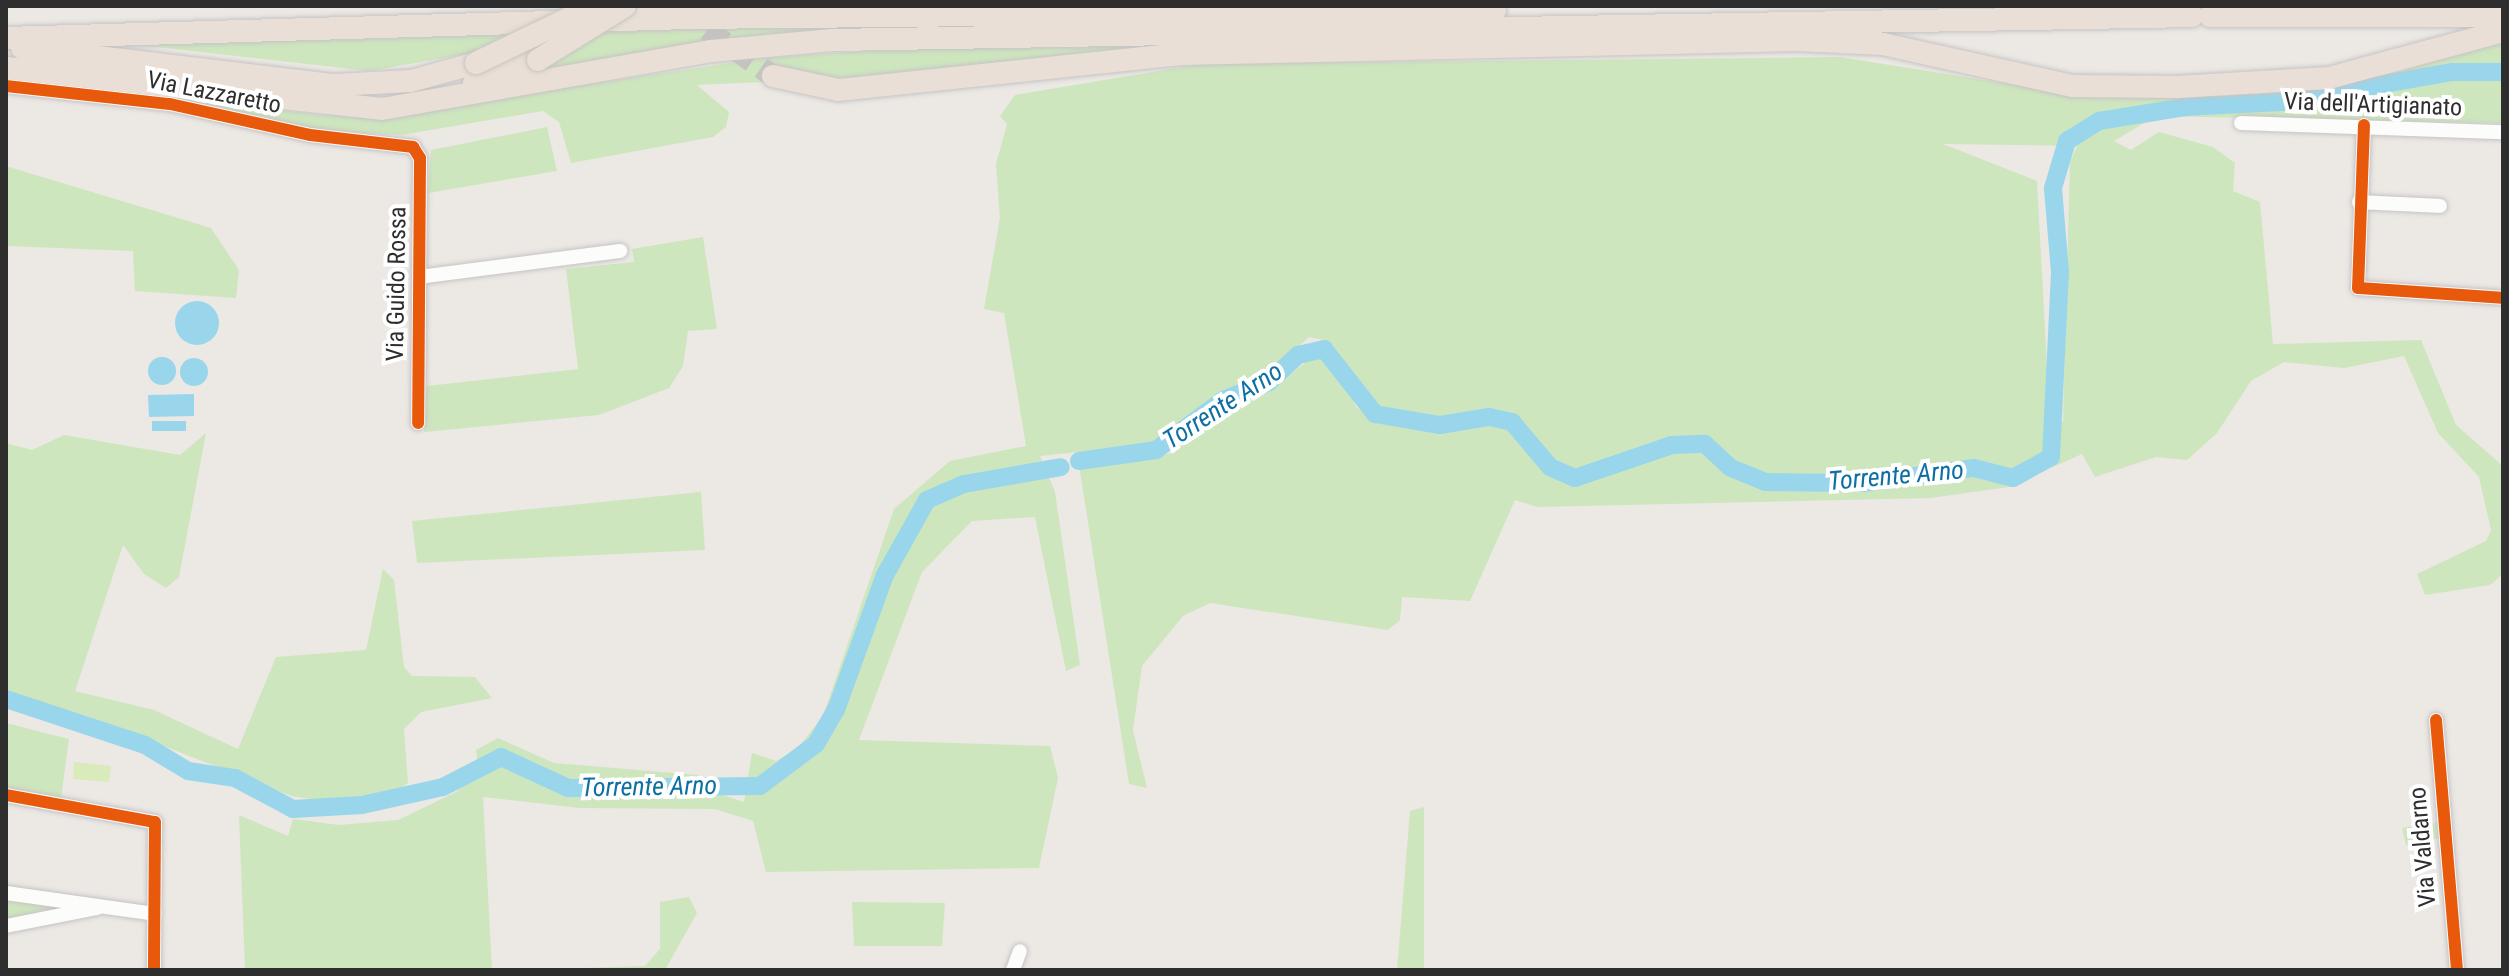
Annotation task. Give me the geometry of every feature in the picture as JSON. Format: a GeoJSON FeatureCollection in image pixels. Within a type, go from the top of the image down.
{"type":"FeatureCollection","features":[{"type":"Feature","properties":{"kind":"highway"},"geometry":{"type":"LineString","coordinates":[[6,47],[334,85],[411,81],[476,63],[595,6]]}},
{"type":"Feature","properties":{"kind":"highway"},"geometry":{"type":"LineString","coordinates":[[335,104],[486,80],[538,60],[625,6]]}},
{"type":"Feature","properties":{"kind":"highway"},"geometry":{"type":"LineString","coordinates":[[6,38],[688,18],[1728,6]]}},
{"type":"Feature","properties":{"kind":"highway"},"geometry":{"type":"LineString","coordinates":[[6,68],[335,104],[419,105],[712,51],[848,39],[2201,16],[2503,16]]}},
{"type":"Feature","properties":{"kind":"highway"},"geometry":{"type":"LineString","coordinates":[[773,76],[839,90],[1182,54],[1797,40],[1883,44],[2073,86],[2177,87],[2329,78],[2503,31]]}},
{"type":"Feature","properties":{"kind":"street","name":"Via Lazzaretto"},"geometry":{"type":"LineString","coordinates":[[6,86],[170,104],[310,135],[413,147]]}},
{"type":"Feature","properties":{"kind":"street","name":"Via dell'Artigianato"},"geometry":{"type":"LineString","coordinates":[[2241,123],[2503,132]]}},
{"type":"Feature","properties":{"kind":"street"},"geometry":{"type":"LineString","coordinates":[[2364,125],[2358,288],[2503,298]]}},
{"type":"Feature","properties":{"kind":"street","name":"Via Guido Rossa"},"geometry":{"type":"LineString","coordinates":[[413,147],[420,158],[418,423]]}},
{"type":"Feature","properties":{"kind":"street"},"geometry":{"type":"LineString","coordinates":[[2359,202],[2440,206]]}},
{"type":"Feature","properties":{"kind":"street","name":"Via Guido Rossa"},"geometry":{"type":"LineString","coordinates":[[419,277],[620,251]]}},
{"type":"Feature","properties":{"kind":"street","name":"Via Valdarno"},"geometry":{"type":"LineString","coordinates":[[2436,720],[2457,970]]}},
{"type":"Feature","properties":{"kind":"street"},"geometry":{"type":"LineString","coordinates":[[6,795],[155,822],[154,970]]}},
{"type":"Feature","properties":{"kind":"street"},"geometry":{"type":"LineString","coordinates":[[6,893],[155,914]]}},
{"type":"Feature","properties":{"kind":"street"},"geometry":{"type":"LineString","coordinates":[[6,926],[97,908]]}},
{"type":"Feature","properties":{"kind":"street"},"geometry":{"type":"LineString","coordinates":[[1013,970],[1020,951]]}},
{"type":"Feature","properties":{"kind":"green space"},"geometry":{"type":"Polygon","coordinates":[[[913,23],[546,70],[545,64],[617,26],[913,23]]]}},
{"type":"Feature","properties":{"kind":"green space"},"geometry":{"type":"Polygon","coordinates":[[[528,29],[483,51],[369,71],[105,41],[528,29]]]}},
{"type":"Feature","properties":{"kind":"green space"},"geometry":{"type":"Polygon","coordinates":[[[1213,40],[917,75],[697,85],[729,112],[726,127],[713,137],[571,163],[559,122],[543,111],[401,135],[326,131],[105,89],[6,82],[6,76],[322,115],[383,115],[764,58],[948,45],[1213,40]]]}},
{"type":"Feature","properties":{"kind":"green space"},"geometry":{"type":"Polygon","coordinates":[[[2503,42],[2503,123],[2156,116],[2114,141],[2131,150],[2159,132],[2213,147],[2235,163],[2233,191],[2260,202],[2273,344],[2421,340],[2456,425],[2503,466],[2503,574],[2490,585],[2425,595],[2417,574],[2486,541],[2491,530],[2479,477],[2438,433],[2404,356],[2344,368],[2284,362],[2251,381],[2217,433],[2187,460],[2156,457],[2095,477],[2082,454],[2009,487],[1930,498],[1537,507],[1515,500],[1470,601],[1402,597],[1400,620],[1388,630],[1210,603],[1183,616],[1142,666],[1133,730],[1147,788],[1129,784],[1079,465],[1174,453],[1219,408],[1266,393],[1315,355],[1339,371],[1357,408],[1390,423],[1432,427],[1435,422],[1375,409],[1325,340],[1309,337],[1269,373],[1205,403],[1162,443],[1040,456],[1055,492],[1080,665],[1066,671],[1035,517],[972,521],[922,572],[859,740],[1050,746],[1058,778],[1039,868],[766,872],[753,821],[715,809],[579,808],[483,797],[492,970],[245,970],[239,815],[288,836],[293,819],[339,825],[398,820],[456,792],[479,773],[476,750],[498,738],[554,763],[698,775],[719,794],[744,802],[752,753],[776,761],[797,749],[823,716],[894,509],[950,461],[1026,446],[1004,313],[984,309],[1000,218],[996,164],[1007,124],[1000,116],[1015,95],[1200,64],[1840,57],[2040,89],[2259,94],[2390,74],[2503,42]],[[1943,144],[2037,181],[2050,422],[2063,422],[2070,162],[2077,146],[1943,144]]]}},
{"type":"Feature","properties":{"kind":"green space"},"geometry":{"type":"Polygon","coordinates":[[[547,127],[557,171],[428,193],[431,150],[547,127]]]}},
{"type":"Feature","properties":{"kind":"green space"},"geometry":{"type":"Polygon","coordinates":[[[6,166],[211,228],[239,270],[236,298],[135,291],[133,251],[6,246],[6,166]]]}},
{"type":"Feature","properties":{"kind":"green space"},"geometry":{"type":"Polygon","coordinates":[[[703,237],[717,329],[688,331],[683,366],[669,388],[599,415],[424,432],[427,386],[578,369],[566,269],[634,262],[632,249],[703,237]]]}},
{"type":"Feature","properties":{"kind":"green space"},"geometry":{"type":"Polygon","coordinates":[[[206,433],[179,577],[166,588],[144,574],[123,545],[75,691],[154,710],[238,749],[276,657],[366,650],[383,569],[394,580],[404,667],[412,676],[475,677],[492,698],[421,712],[404,729],[408,783],[395,793],[329,802],[291,796],[90,717],[6,693],[6,443],[32,450],[64,435],[180,455],[206,433]]]}},
{"type":"Feature","properties":{"kind":"green space"},"geometry":{"type":"Polygon","coordinates":[[[701,492],[705,550],[417,563],[412,521],[701,492]]]}},
{"type":"Feature","properties":{"kind":"green space"},"geometry":{"type":"Polygon","coordinates":[[[6,723],[69,739],[61,799],[6,790],[6,723]]]}},
{"type":"Feature","properties":{"kind":"green space"},"geometry":{"type":"Polygon","coordinates":[[[74,762],[111,766],[109,782],[73,779],[74,762]]]}},
{"type":"Feature","properties":{"kind":"green space"},"geometry":{"type":"Polygon","coordinates":[[[1424,807],[1424,970],[1397,970],[1410,811],[1424,807]]]}},
{"type":"Feature","properties":{"kind":"green space"},"geometry":{"type":"Polygon","coordinates":[[[2438,822],[2439,838],[2406,845],[2402,828],[2438,822]]]}},
{"type":"Feature","properties":{"kind":"green space"},"geometry":{"type":"Polygon","coordinates":[[[689,897],[697,913],[665,970],[524,970],[645,966],[660,949],[660,902],[689,897]]]}},
{"type":"Feature","properties":{"kind":"green space"},"geometry":{"type":"Polygon","coordinates":[[[6,900],[58,908],[58,914],[6,920],[6,900]]]}},
{"type":"Feature","properties":{"kind":"green space"},"geometry":{"type":"Polygon","coordinates":[[[852,902],[945,903],[942,946],[854,946],[852,902]]]}},
{"type":"Feature","properties":{"kind":"water"},"geometry":{"type":"Polygon","coordinates":[[[197,301],[212,308],[219,323],[212,338],[197,345],[182,338],[175,323],[182,308],[197,301]]]}},
{"type":"Feature","properties":{"kind":"water"},"geometry":{"type":"Polygon","coordinates":[[[162,357],[172,361],[176,371],[172,381],[162,385],[152,381],[148,371],[152,361],[162,357]]]}},
{"type":"Feature","properties":{"kind":"water"},"geometry":{"type":"Polygon","coordinates":[[[194,358],[204,362],[208,372],[204,382],[194,386],[184,382],[180,372],[184,362],[194,358]]]}},
{"type":"Feature","properties":{"kind":"water"},"geometry":{"type":"Polygon","coordinates":[[[194,394],[194,416],[149,417],[148,395],[194,394]]]}},
{"type":"Feature","properties":{"kind":"water"},"geometry":{"type":"Polygon","coordinates":[[[152,421],[186,421],[186,431],[152,431],[152,421]]]}},
{"type":"Feature","properties":{"kind":"waterway","name":"Torrente Arno"},"geometry":{"type":"LineString","coordinates":[[1079,461],[1156,450],[1223,400],[1269,382],[1298,355],[1324,349],[1375,414],[1440,425],[1489,417],[1512,422],[1550,467],[1575,478],[1672,445],[1705,444],[1731,468],[1765,482],[1864,483],[1974,468],[2013,478],[2051,457],[2060,272],[2053,188],[2067,141],[2099,121],[2185,107],[2282,102],[2452,72],[2503,72]]}},
{"type":"Feature","properties":{"kind":"waterway","name":"Torrente Arno"},"geometry":{"type":"LineString","coordinates":[[6,699],[145,745],[188,771],[235,778],[293,809],[362,805],[443,787],[501,757],[568,788],[760,786],[816,744],[836,710],[885,575],[927,500],[964,484],[1061,467]]}},
{"type":"Feature","properties":{"kind":"tunnel"},"geometry":{"type":"LineString","coordinates":[[697,6],[707,30],[773,76]]}},
{"type":"Feature","properties":{"kind":"cycle path"},"geometry":{"type":"LineString","coordinates":[[6,86],[170,104],[310,135],[413,147],[420,158],[418,423]]}},
{"type":"Feature","properties":{"kind":"cycle path"},"geometry":{"type":"LineString","coordinates":[[2364,125],[2358,288],[2503,298]]}},
{"type":"Feature","properties":{"kind":"cycle path"},"geometry":{"type":"LineString","coordinates":[[2436,720],[2457,970]]}},
{"type":"Feature","properties":{"kind":"cycle path"},"geometry":{"type":"LineString","coordinates":[[6,795],[155,822],[154,970]]}}]}
